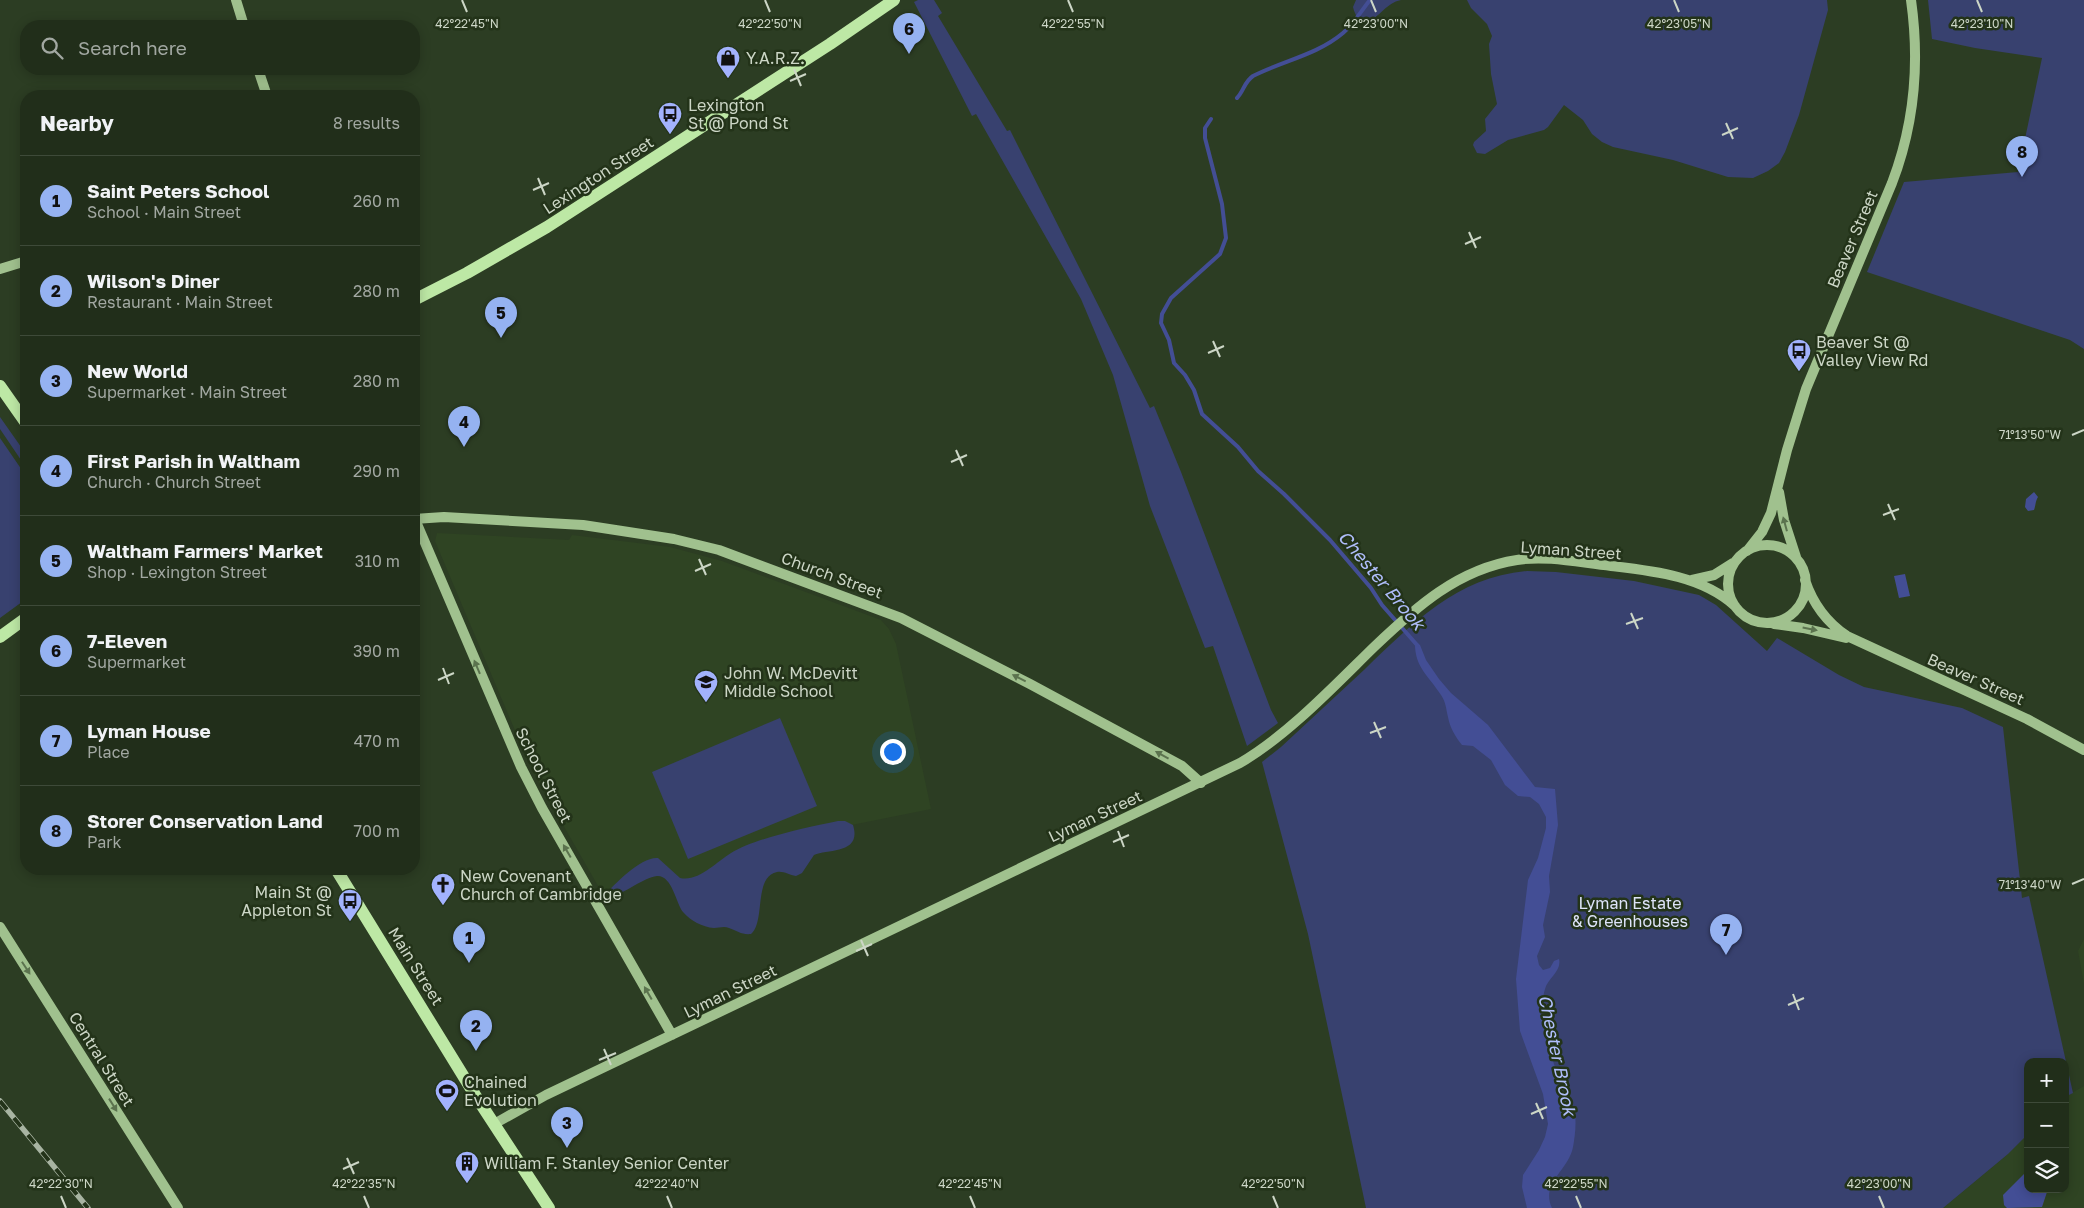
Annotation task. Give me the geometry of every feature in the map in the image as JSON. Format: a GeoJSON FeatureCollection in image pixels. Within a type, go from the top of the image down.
{"type":"FeatureCollection","features":[{"type":"Feature","properties":{"kind":"main road"},"geometry":{"type":"LineString","coordinates":[[236,0],[242,20]]}},
{"type":"Feature","properties":{"kind":"main road","name":"Lexington Street"},"geometry":{"type":"LineString","coordinates":[[420,297],[554,223],[830,44],[894,0]]}},
{"type":"Feature","properties":{"kind":"main road","name":"Beaver Street"},"geometry":{"type":"LineString","coordinates":[[1747,551],[1766,524],[1806,389],[1892,184],[1906,143],[1914,104],[1916,73],[1916,42],[1911,0]]}},
{"type":"Feature","properties":{"kind":"main road"},"geometry":{"type":"LineString","coordinates":[[260,75],[265,90]]}},
{"type":"Feature","properties":{"kind":"main road"},"geometry":{"type":"LineString","coordinates":[[0,269],[20,263]]}},
{"type":"Feature","properties":{"kind":"main road"},"geometry":{"type":"LineString","coordinates":[[0,386],[20,414]]}},
{"type":"Feature","properties":{"kind":"main road","name":"Beaver Street"},"geometry":{"type":"LineString","coordinates":[[1780,482],[1782,512],[1788,537],[1799,563]]}},
{"type":"Feature","properties":{"kind":"main road","name":"Church Street"},"geometry":{"type":"LineString","coordinates":[[420,518],[444,517],[583,525],[674,539],[719,550],[901,618],[1030,684],[1182,766],[1201,783]]}},
{"type":"Feature","properties":{"kind":"main road","name":"School Street"},"geometry":{"type":"LineString","coordinates":[[420,532],[521,767],[542,808],[672,1035]]}},
{"type":"Feature","properties":{"kind":"main road"},"geometry":{"type":"LineString","coordinates":[[1759,546],[1772,546],[1790,553],[1799,563],[1805,580],[1804,596],[1796,611],[1782,620],[1765,623],[1747,618],[1735,606],[1729,593],[1728,581],[1731,570],[1738,559],[1747,551],[1759,546]]}},
{"type":"Feature","properties":{"kind":"main road","name":"Lyman Street"},"geometry":{"type":"LineString","coordinates":[[1689,580],[1714,575],[1738,559]]}},
{"type":"Feature","properties":{"kind":"main road","name":"Lyman Street"},"geometry":{"type":"LineString","coordinates":[[494,1124],[538,1099],[1246,760],[1275,739],[1413,610],[1440,590],[1466,576],[1492,566],[1519,560],[1547,560],[1616,567],[1689,580],[1716,591],[1735,606]]}},
{"type":"Feature","properties":{"kind":"main road","name":"Beaver Street"},"geometry":{"type":"LineString","coordinates":[[1805,580],[1808,590],[1820,612],[1833,626],[1854,640],[2026,719],[2084,750]]}},
{"type":"Feature","properties":{"kind":"main road"},"geometry":{"type":"LineString","coordinates":[[0,637],[20,622]]}},
{"type":"Feature","properties":{"kind":"main road","name":"Beaver Street"},"geometry":{"type":"LineString","coordinates":[[1765,623],[1803,628],[1854,640]]}},
{"type":"Feature","properties":{"kind":"main road","name":"Main Street"},"geometry":{"type":"LineString","coordinates":[[340,875],[494,1124],[549,1208]]}},
{"type":"Feature","properties":{"kind":"main road","name":"Central Street"},"geometry":{"type":"LineString","coordinates":[[0,926],[178,1208]]}},
{"type":"Feature","properties":{"kind":"shaded area"},"geometry":{"type":"Polygon","coordinates":[[[2034,492],[2038,497],[2035,508],[2028,511],[2025,507],[2026,499],[2034,492]]]}},
{"type":"Feature","properties":{"kind":"shaded area","name":"John W. McDevitt Middle School"},"geometry":{"type":"Polygon","coordinates":[[[437,533],[569,540],[572,535],[670,547],[722,561],[881,620],[889,629],[896,644],[931,809],[807,834],[686,911],[664,869],[605,898],[543,790],[525,754],[435,541],[437,533]]]}},
{"type":"Feature","properties":{"kind":"shaded area"},"geometry":{"type":"Polygon","coordinates":[[[1905,574],[1910,596],[1899,598],[1894,576],[1905,574]]]}},
{"type":"Feature","properties":{"kind":"shaded area"},"geometry":{"type":"Polygon","coordinates":[[[1415,641],[1420,645],[1426,660],[1439,679],[1451,693],[1488,725],[1535,787],[1555,789],[1558,825],[1549,876],[1550,892],[1543,925],[1545,937],[1537,956],[1539,965],[1543,970],[1550,968],[1554,961],[1559,959],[1559,967],[1545,989],[1543,1008],[1553,1062],[1562,1088],[1574,1109],[1576,1123],[1574,1143],[1570,1155],[1552,1184],[1550,1191],[1549,1199],[1552,1208],[1527,1208],[1522,1187],[1523,1175],[1539,1150],[1548,1124],[1543,1094],[1520,1031],[1516,979],[1528,880],[1538,858],[1546,828],[1546,817],[1539,804],[1530,797],[1518,796],[1505,785],[1491,760],[1473,746],[1462,745],[1459,742],[1450,725],[1443,698],[1419,664],[1415,650],[1415,641]]]}},
{"type":"Feature","properties":{"kind":"shaded area"},"geometry":{"type":"Polygon","coordinates":[[[2084,939],[2084,984],[2078,951],[2084,939]]]}},
{"type":"Feature","properties":{"kind":"shaded area"},"geometry":{"type":"Polygon","coordinates":[[[2084,1086],[2084,1208],[1943,1208],[2008,1154],[2024,1138],[2024,1193],[2069,1193],[2069,1095],[2084,1086]]]}},
{"type":"Feature","properties":{"kind":"shaded area"},"geometry":{"type":"Polygon","coordinates":[[[2024,1174],[2024,1193],[2047,1193],[2042,1207],[2007,1208],[2004,1205],[2003,1195],[2024,1174]]]}},
{"type":"Feature","properties":{"kind":"green space"},"geometry":{"type":"Polygon","coordinates":[[[918,0],[934,0],[942,13],[938,16],[1007,131],[1010,130],[1150,408],[1154,406],[1271,710],[1278,723],[1247,746],[1213,646],[1205,648],[1150,506],[1113,375],[1081,299],[976,114],[972,116],[914,2],[918,0]]]}},
{"type":"Feature","properties":{"kind":"green space"},"geometry":{"type":"Polygon","coordinates":[[[1356,0],[1401,0],[1391,4],[1367,22],[1359,19],[1356,15],[1353,7],[1356,0]]]}},
{"type":"Feature","properties":{"kind":"green space"},"geometry":{"type":"Polygon","coordinates":[[[1467,0],[1827,0],[1828,10],[1799,115],[1785,152],[1779,163],[1753,178],[1728,177],[1673,160],[1613,147],[1602,142],[1592,134],[1583,120],[1564,105],[1544,130],[1508,140],[1485,154],[1477,153],[1473,145],[1474,142],[1486,131],[1485,119],[1497,104],[1491,74],[1489,44],[1492,36],[1487,24],[1471,8],[1467,0]]]}},
{"type":"Feature","properties":{"kind":"green space"},"geometry":{"type":"Polygon","coordinates":[[[1928,0],[2084,0],[2084,349],[2070,340],[1867,272],[1904,182],[2018,172],[2042,58],[1975,48],[1932,39],[1928,0]]]}},
{"type":"Feature","properties":{"kind":"green space"},"geometry":{"type":"Polygon","coordinates":[[[0,417],[20,445],[20,459],[0,429],[0,417]]]}},
{"type":"Feature","properties":{"kind":"green space"},"geometry":{"type":"Polygon","coordinates":[[[0,438],[20,467],[20,603],[0,618],[0,438]]]}},
{"type":"Feature","properties":{"kind":"green space","name":"Lyman Estate & Greenhouses"},"geometry":{"type":"Polygon","coordinates":[[[1527,571],[1556,572],[1634,581],[1699,595],[1716,605],[1767,651],[1777,638],[1839,675],[1864,687],[1962,708],[2003,727],[2022,898],[2029,896],[2065,1058],[2024,1058],[2024,1138],[2008,1154],[1943,1208],[1366,1208],[1308,934],[1262,762],[1281,747],[1419,619],[1458,593],[1479,582],[1502,575],[1527,571]]]}},
{"type":"Feature","properties":{"kind":"green space"},"geometry":{"type":"Polygon","coordinates":[[[780,718],[817,806],[688,859],[652,772],[780,718]]]}},
{"type":"Feature","properties":{"kind":"green space"},"geometry":{"type":"Polygon","coordinates":[[[845,821],[853,825],[855,834],[853,841],[849,846],[842,849],[814,855],[802,873],[796,876],[777,872],[770,876],[762,890],[758,920],[751,934],[742,933],[727,927],[714,928],[693,921],[680,908],[673,890],[662,877],[652,877],[611,897],[605,898],[604,896],[614,885],[644,861],[658,858],[680,878],[694,877],[731,853],[754,843],[812,826],[845,821]]]}},
{"type":"Feature","properties":{"kind":"green space","name":"Lyman Estate & Greenhouses"},"geometry":{"type":"Polygon","coordinates":[[[2069,1075],[2073,1093],[2069,1095],[2069,1075]]]}},
{"type":"Feature","properties":{"kind":"waterway","name":"Chester Brook"},"geometry":{"type":"LineString","coordinates":[[1237,98],[1253,76],[1333,41],[1351,26],[1370,0]]}},
{"type":"Feature","properties":{"kind":"waterway","name":"Chester Brook"},"geometry":{"type":"LineString","coordinates":[[1211,119],[1205,128],[1205,138],[1222,204],[1226,238],[1220,254],[1171,298],[1162,314],[1161,323],[1169,340],[1174,363],[1185,375],[1194,390],[1202,414],[1238,447],[1258,471],[1330,540],[1417,645]]}},
{"type":"Feature","properties":{"kind":"railway"},"geometry":{"type":"LineString","coordinates":[[0,1101],[88,1208]]}},
{"type":"Feature","properties":{"kind":"place","name":"7-Eleven"},"geometry":{"type":"Point","coordinates":[909,54]}},
{"type":"Feature","properties":{"kind":"place","name":"Y.A.R.Z."},"geometry":{"type":"Point","coordinates":[728,79]}},
{"type":"Feature","properties":{"kind":"place","name":"Lexington St @ Pond St"},"geometry":{"type":"Point","coordinates":[670,135]}},
{"type":"Feature","properties":{"kind":"place","name":"Storer Conservation Land"},"geometry":{"type":"Point","coordinates":[2022,177]}},
{"type":"Feature","properties":{"kind":"place","name":"Waltham Farmers' Market"},"geometry":{"type":"Point","coordinates":[501,338]}},
{"type":"Feature","properties":{"kind":"place","name":"Beaver St @ Valley View Rd"},"geometry":{"type":"Point","coordinates":[1799,372]}},
{"type":"Feature","properties":{"kind":"place","name":"First Parish in Waltham"},"geometry":{"type":"Point","coordinates":[464,447]}},
{"type":"Feature","properties":{"kind":"place","name":"John W. McDevitt Middle School"},"geometry":{"type":"Point","coordinates":[706,703]}},
{"type":"Feature","properties":{"kind":"place","name":"New Covenant Church of Cambridge"},"geometry":{"type":"Point","coordinates":[443,906]}},
{"type":"Feature","properties":{"kind":"place","name":"Main St @ Appleton St"},"geometry":{"type":"Point","coordinates":[350,922]}},
{"type":"Feature","properties":{"kind":"place","name":"Lyman House"},"geometry":{"type":"Point","coordinates":[1726,955]}},
{"type":"Feature","properties":{"kind":"place","name":"Saint Peters School"},"geometry":{"type":"Point","coordinates":[469,963]}},
{"type":"Feature","properties":{"kind":"place","name":"Wilson's Diner"},"geometry":{"type":"Point","coordinates":[476,1051]}},
{"type":"Feature","properties":{"kind":"place","name":"Chained Evolution"},"geometry":{"type":"Point","coordinates":[447,1112]}},
{"type":"Feature","properties":{"kind":"place","name":"New World"},"geometry":{"type":"Point","coordinates":[567,1148]}},
{"type":"Feature","properties":{"kind":"place","name":"William F. Stanley Senior Center"},"geometry":{"type":"Point","coordinates":[467,1184]}}]}
